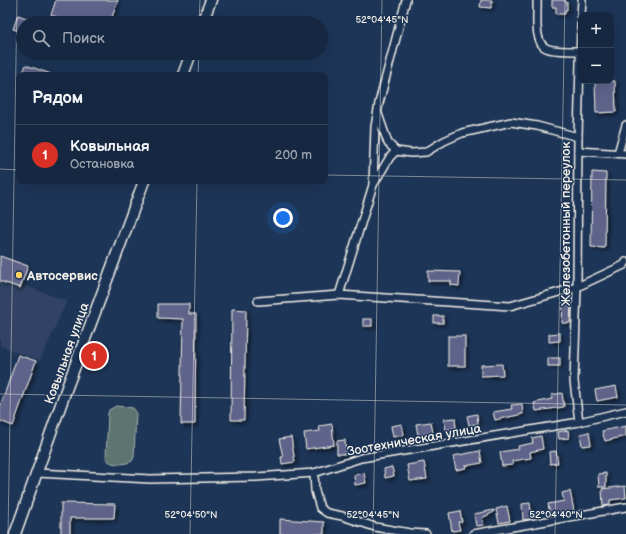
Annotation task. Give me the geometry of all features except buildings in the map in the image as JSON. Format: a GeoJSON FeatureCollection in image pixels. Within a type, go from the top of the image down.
{"type":"FeatureCollection","features":[{"type":"Feature","properties":{"kind":"main road"},"geometry":{"type":"LineString","coordinates":[[204,16],[210,0]]}},
{"type":"Feature","properties":{"kind":"main road"},"geometry":{"type":"LineString","coordinates":[[184,72],[188,60]]}},
{"type":"Feature","properties":{"kind":"main road","name":"Ковыльная улица"},"geometry":{"type":"LineString","coordinates":[[15,534],[143,184]]}},
{"type":"Feature","properties":{"kind":"street"},"geometry":{"type":"LineString","coordinates":[[339,295],[373,184],[377,112],[406,0]]}},
{"type":"Feature","properties":{"kind":"street"},"geometry":{"type":"LineString","coordinates":[[538,0],[538,37],[541,44],[546,49],[578,51]]}},
{"type":"Feature","properties":{"kind":"street"},"geometry":{"type":"LineString","coordinates":[[581,12],[582,0]]}},
{"type":"Feature","properties":{"kind":"street","name":"Железобетонный переулок"},"geometry":{"type":"LineString","coordinates":[[579,84],[577,287],[574,381],[579,422]]}},
{"type":"Feature","properties":{"kind":"street"},"geometry":{"type":"LineString","coordinates":[[377,112],[388,143],[396,151],[411,153],[426,152],[444,140],[462,133],[511,122],[537,126],[578,137]]}},
{"type":"Feature","properties":{"kind":"street"},"geometry":{"type":"LineString","coordinates":[[618,153],[626,125]]}},
{"type":"Feature","properties":{"kind":"street"},"geometry":{"type":"LineString","coordinates":[[373,184],[390,157],[396,151]]}},
{"type":"Feature","properties":{"kind":"street"},"geometry":{"type":"LineString","coordinates":[[578,151],[626,154]]}},
{"type":"Feature","properties":{"kind":"street"},"geometry":{"type":"LineString","coordinates":[[258,301],[339,295],[510,306],[577,287],[624,265],[626,262]]}},
{"type":"Feature","properties":{"kind":"street","name":"Зоотехническая улица"},"geometry":{"type":"LineString","coordinates":[[37,473],[150,479],[256,477],[314,473],[361,458],[579,422],[626,410]]}},
{"type":"Feature","properties":{"kind":"street"},"geometry":{"type":"LineString","coordinates":[[314,473],[315,491],[320,508],[327,513],[342,516],[375,527],[426,534]]}},
{"type":"Feature","properties":{"kind":"street"},"geometry":{"type":"LineString","coordinates":[[473,534],[626,508]]}},
{"type":"Feature","properties":{"kind":"shaded area"},"geometry":{"type":"Polygon","coordinates":[[[0,277],[67,301],[40,361],[0,346],[0,277]]]}},
{"type":"Feature","properties":{"kind":"green space"},"geometry":{"type":"Polygon","coordinates":[[[116,406],[133,408],[136,412],[134,457],[132,461],[121,464],[114,464],[106,458],[108,413],[109,410],[116,406]]]}},
{"type":"Feature","properties":{"kind":"place","name":"Автосервис"},"geometry":{"type":"Point","coordinates":[19,275]}},
{"type":"Feature","properties":{"kind":"place","name":"Ковыльная"},"geometry":{"type":"Point","coordinates":[94,356]}}]}
